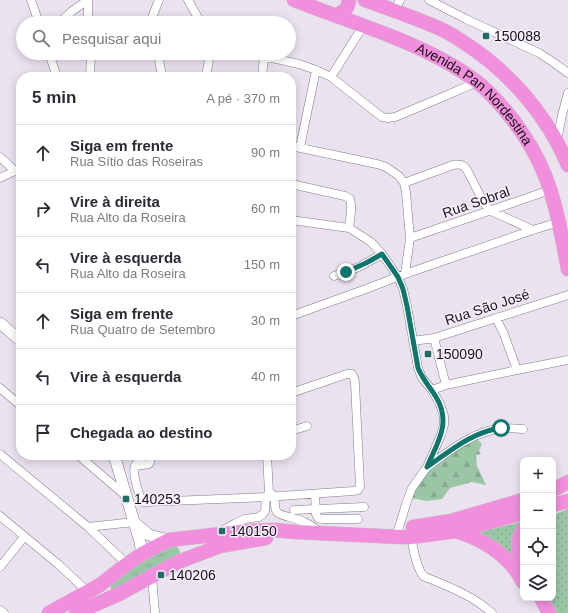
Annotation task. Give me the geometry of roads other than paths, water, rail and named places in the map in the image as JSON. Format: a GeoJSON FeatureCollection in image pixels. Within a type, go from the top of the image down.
{"type":"FeatureCollection","features":[{"type":"Feature","properties":{"kind":"highway","name":"Avenida Pan Nordestina"},"geometry":{"type":"LineString","coordinates":[[294,0],[336,15],[428,52],[458,68],[499,103],[522,132],[540,163],[546,177],[559,222],[568,269]]}},
{"type":"Feature","properties":{"kind":"highway"},"geometry":{"type":"LineString","coordinates":[[336,15],[345,10],[348,6],[349,0]]}},
{"type":"Feature","properties":{"kind":"highway","name":"Avenida Pan Nordestina"},"geometry":{"type":"LineString","coordinates":[[366,0],[397,5],[476,50],[496,65],[527,98],[541,116],[557,142],[568,165]]}},
{"type":"Feature","properties":{"kind":"highway"},"geometry":{"type":"LineString","coordinates":[[364,26],[360,11],[366,0]]}},
{"type":"Feature","properties":{"kind":"highway"},"geometry":{"type":"LineString","coordinates":[[556,488],[568,482]]}},
{"type":"Feature","properties":{"kind":"highway"},"geometry":{"type":"LineString","coordinates":[[403,537],[405,530],[408,528],[451,522],[520,501]]}},
{"type":"Feature","properties":{"kind":"highway"},"geometry":{"type":"LineString","coordinates":[[556,504],[568,501]]}},
{"type":"Feature","properties":{"kind":"highway"},"geometry":{"type":"LineString","coordinates":[[49,613],[100,586],[126,564],[169,540],[216,534],[274,530],[322,534],[403,537],[456,531],[520,514]]}},
{"type":"Feature","properties":{"kind":"highway"},"geometry":{"type":"LineString","coordinates":[[456,531],[475,538],[499,552],[508,560],[520,578]]}},
{"type":"Feature","properties":{"kind":"highway"},"geometry":{"type":"LineString","coordinates":[[76,613],[152,577],[178,562],[220,546],[296,532]]}},
{"type":"Feature","properties":{"kind":"highway"},"geometry":{"type":"LineString","coordinates":[[520,536],[518,548],[520,554]]}},
{"type":"Feature","properties":{"kind":"highway"},"geometry":{"type":"LineString","coordinates":[[169,540],[176,542],[183,550],[182,556],[178,562]]}},
{"type":"Feature","properties":{"kind":"highway"},"geometry":{"type":"LineString","coordinates":[[110,578],[112,589],[116,594],[118,594]]}},
{"type":"Feature","properties":{"kind":"highway"},"geometry":{"type":"LineString","coordinates":[[533,601],[539,613]]}},
{"type":"Feature","properties":{"kind":"highway"},"geometry":{"type":"LineString","coordinates":[[543,601],[549,613]]}},
{"type":"Feature","properties":{"kind":"main road"},"geometry":{"type":"LineString","coordinates":[[0,323],[16,337]]}},
{"type":"Feature","properties":{"kind":"main road"},"geometry":{"type":"LineString","coordinates":[[116,460],[140,542],[142,554]]}},
{"type":"Feature","properties":{"kind":"main road"},"geometry":{"type":"LineString","coordinates":[[134,522],[149,535],[169,540]]}},
{"type":"Feature","properties":{"kind":"street"},"geometry":{"type":"LineString","coordinates":[[31,0],[37,16]]}},
{"type":"Feature","properties":{"kind":"street"},"geometry":{"type":"LineString","coordinates":[[67,16],[88,0]]}},
{"type":"Feature","properties":{"kind":"street"},"geometry":{"type":"LineString","coordinates":[[88,0],[88,16]]}},
{"type":"Feature","properties":{"kind":"street"},"geometry":{"type":"LineString","coordinates":[[153,16],[159,0]]}},
{"type":"Feature","properties":{"kind":"street"},"geometry":{"type":"LineString","coordinates":[[188,0],[197,16]]}},
{"type":"Feature","properties":{"kind":"street"},"geometry":{"type":"LineString","coordinates":[[429,0],[539,53],[568,73]]}},
{"type":"Feature","properties":{"kind":"street"},"geometry":{"type":"LineString","coordinates":[[331,77],[364,26]]}},
{"type":"Feature","properties":{"kind":"street"},"geometry":{"type":"LineString","coordinates":[[51,60],[55,72]]}},
{"type":"Feature","properties":{"kind":"street"},"geometry":{"type":"LineString","coordinates":[[90,60],[90,72]]}},
{"type":"Feature","properties":{"kind":"street"},"geometry":{"type":"LineString","coordinates":[[159,60],[161,72]]}},
{"type":"Feature","properties":{"kind":"street"},"geometry":{"type":"LineString","coordinates":[[207,72],[209,60]]}},
{"type":"Feature","properties":{"kind":"street"},"geometry":{"type":"LineString","coordinates":[[262,72],[264,60]]}},
{"type":"Feature","properties":{"kind":"street"},"geometry":{"type":"LineString","coordinates":[[279,60],[299,64],[331,77],[372,110],[382,117],[388,118],[396,117],[476,82]]}},
{"type":"Feature","properties":{"kind":"street"},"geometry":{"type":"LineString","coordinates":[[300,147],[316,70]]}},
{"type":"Feature","properties":{"kind":"street"},"geometry":{"type":"LineString","coordinates":[[557,142],[568,93]]}},
{"type":"Feature","properties":{"kind":"street"},"geometry":{"type":"LineString","coordinates":[[296,147],[386,167],[400,176],[404,183],[410,238],[401,275],[403,289],[418,368],[422,378],[432,390],[440,404],[444,416],[444,425],[427,467],[412,488],[407,501],[403,537],[416,561],[418,570],[423,576],[468,596],[492,613]]}},
{"type":"Feature","properties":{"kind":"street"},"geometry":{"type":"LineString","coordinates":[[0,157],[16,169]]}},
{"type":"Feature","properties":{"kind":"street"},"geometry":{"type":"LineString","coordinates":[[404,183],[453,165],[464,165],[468,170],[484,203],[491,211],[533,230]]}},
{"type":"Feature","properties":{"kind":"street"},"geometry":{"type":"LineString","coordinates":[[0,178],[16,172]]}},
{"type":"Feature","properties":{"kind":"street"},"geometry":{"type":"LineString","coordinates":[[296,185],[345,196],[350,199],[351,210],[349,228]]}},
{"type":"Feature","properties":{"kind":"street","name":"Rua Sobral"},"geometry":{"type":"LineString","coordinates":[[410,238],[550,190]]}},
{"type":"Feature","properties":{"kind":"street"},"geometry":{"type":"LineString","coordinates":[[296,221],[349,228],[370,242],[401,275]]}},
{"type":"Feature","properties":{"kind":"street"},"geometry":{"type":"LineString","coordinates":[[296,314],[401,275],[559,222]]}},
{"type":"Feature","properties":{"kind":"street"},"geometry":{"type":"LineString","coordinates":[[334,276],[358,267],[382,254]]}},
{"type":"Feature","properties":{"kind":"street","name":"Rua São José"},"geometry":{"type":"LineString","coordinates":[[413,342],[434,338],[568,295]]}},
{"type":"Feature","properties":{"kind":"street"},"geometry":{"type":"LineString","coordinates":[[496,318],[504,334],[517,370]]}},
{"type":"Feature","properties":{"kind":"street"},"geometry":{"type":"LineString","coordinates":[[434,338],[446,385]]}},
{"type":"Feature","properties":{"kind":"street"},"geometry":{"type":"LineString","coordinates":[[432,390],[446,385],[568,360]]}},
{"type":"Feature","properties":{"kind":"street"},"geometry":{"type":"LineString","coordinates":[[139,460],[136,462],[133,474],[139,495],[143,502],[315,494],[358,490],[360,487],[355,383],[352,374],[347,374],[296,391]]}},
{"type":"Feature","properties":{"kind":"street"},"geometry":{"type":"LineString","coordinates":[[0,388],[16,402]]}},
{"type":"Feature","properties":{"kind":"street"},"geometry":{"type":"LineString","coordinates":[[296,429],[307,426]]}},
{"type":"Feature","properties":{"kind":"street"},"geometry":{"type":"LineString","coordinates":[[427,467],[467,439],[482,433],[501,428],[523,429]]}},
{"type":"Feature","properties":{"kind":"street"},"geometry":{"type":"LineString","coordinates":[[0,454],[88,527],[126,564]]}},
{"type":"Feature","properties":{"kind":"street"},"geometry":{"type":"LineString","coordinates":[[84,460],[127,496]]}},
{"type":"Feature","properties":{"kind":"street"},"geometry":{"type":"LineString","coordinates":[[135,466],[149,464],[150,460]]}},
{"type":"Feature","properties":{"kind":"street"},"geometry":{"type":"LineString","coordinates":[[267,460],[270,496],[277,513],[308,523],[322,534]]}},
{"type":"Feature","properties":{"kind":"street"},"geometry":{"type":"LineString","coordinates":[[315,494],[316,514],[318,518],[358,519]]}},
{"type":"Feature","properties":{"kind":"street"},"geometry":{"type":"LineString","coordinates":[[216,534],[236,522],[263,514],[270,496]]}},
{"type":"Feature","properties":{"kind":"street"},"geometry":{"type":"LineString","coordinates":[[294,510],[364,507]]}},
{"type":"Feature","properties":{"kind":"street"},"geometry":{"type":"LineString","coordinates":[[0,516],[58,564],[88,592]]}},
{"type":"Feature","properties":{"kind":"street"},"geometry":{"type":"LineString","coordinates":[[88,527],[134,522]]}},
{"type":"Feature","properties":{"kind":"street"},"geometry":{"type":"LineString","coordinates":[[0,567],[24,537]]}},
{"type":"Feature","properties":{"kind":"street"},"geometry":{"type":"LineString","coordinates":[[152,577],[154,613]]}},
{"type":"Feature","properties":{"kind":"street"},"geometry":{"type":"LineString","coordinates":[[0,610],[4,613]]}},
{"type":"Feature","properties":{"kind":"place","name":"150088"},"geometry":{"type":"Point","coordinates":[486,36]}},
{"type":"Feature","properties":{"kind":"place","name":"150090"},"geometry":{"type":"Point","coordinates":[428,354]}},
{"type":"Feature","properties":{"kind":"place","name":"140253"},"geometry":{"type":"Point","coordinates":[126,499]}},
{"type":"Feature","properties":{"kind":"place","name":"140150"},"geometry":{"type":"Point","coordinates":[222,531]}},
{"type":"Feature","properties":{"kind":"place","name":"140206"},"geometry":{"type":"Point","coordinates":[161,575]}}]}
